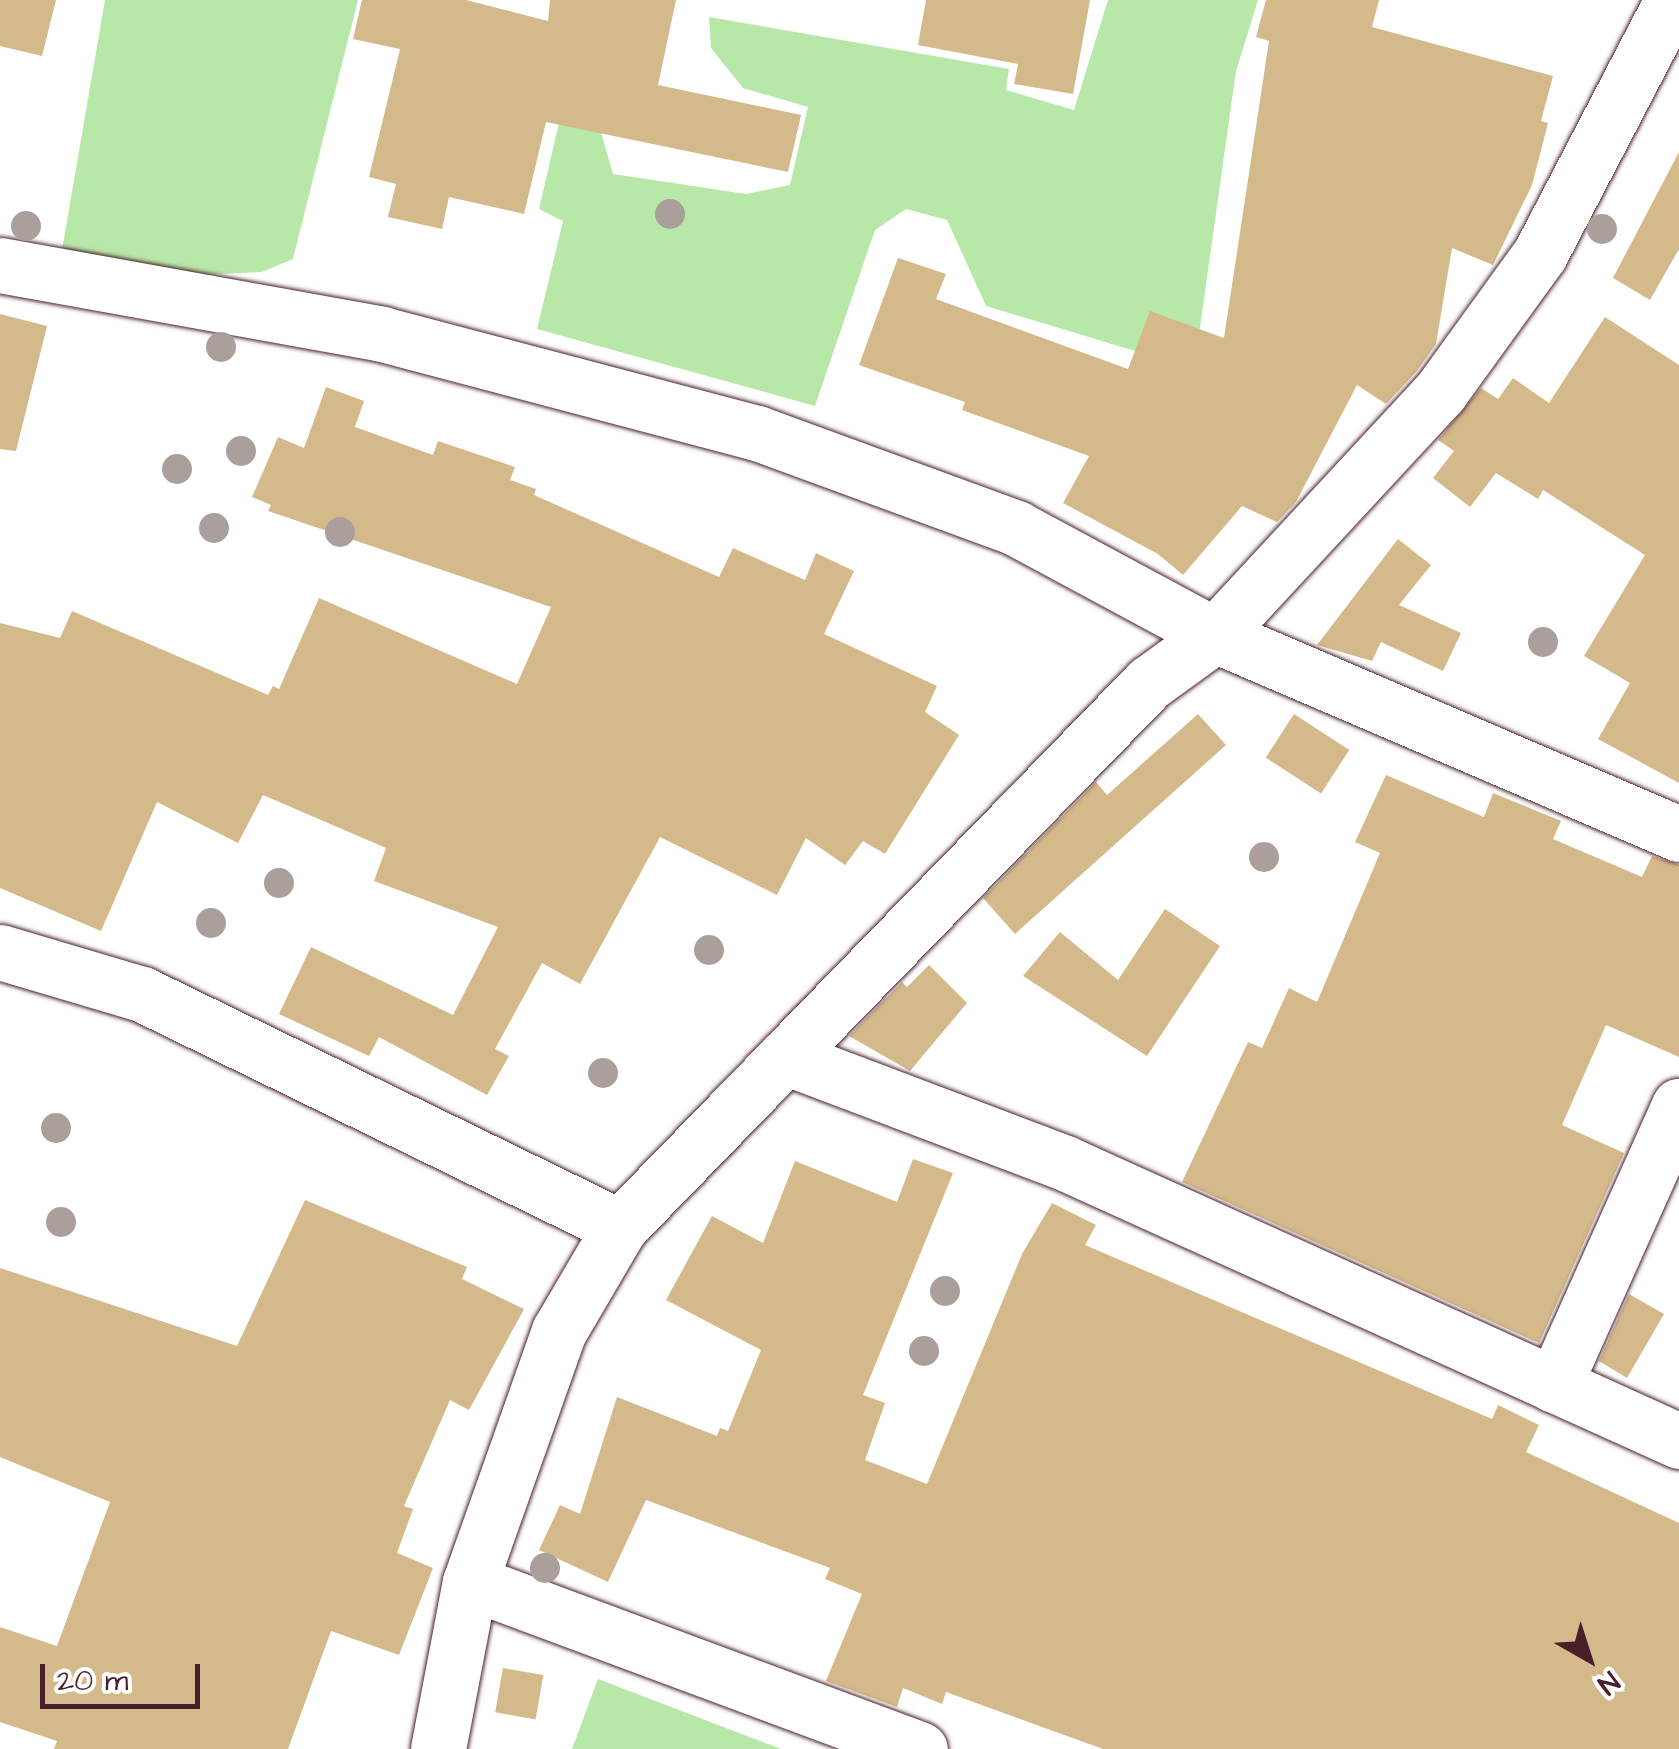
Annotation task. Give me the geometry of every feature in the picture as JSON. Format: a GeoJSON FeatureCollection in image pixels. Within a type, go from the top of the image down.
{"type":"FeatureCollection","features":[{"type":"Feature","properties":{"kind":"street"},"geometry":{"type":"LineString","coordinates":[[438,1749],[470,1582],[560,1330],[620,1227],[1149,683],[1215,635],[1451,377],[1540,254],[1667,35]]}},
{"type":"Feature","properties":{"kind":"street"},"geometry":{"type":"LineString","coordinates":[[0,265],[382,334],[758,433],[1016,528],[1215,635],[1679,834]]}},
{"type":"Feature","properties":{"kind":"street"},"geometry":{"type":"LineString","coordinates":[[0,952],[142,994],[620,1227]]}},
{"type":"Feature","properties":{"kind":"street"},"geometry":{"type":"LineString","coordinates":[[786,1057],[1065,1163],[1679,1441]]}},
{"type":"Feature","properties":{"kind":"street"},"geometry":{"type":"LineString","coordinates":[[1554,1385],[1679,1106]]}},
{"type":"Feature","properties":{"kind":"street"},"geometry":{"type":"LineString","coordinates":[[470,1582],[920,1749]]}},
{"type":"Feature","properties":{"kind":"green space"},"geometry":{"type":"Polygon","coordinates":[[[105,0],[358,0],[293,259],[262,272],[178,276],[62,250],[105,0]]]}},
{"type":"Feature","properties":{"kind":"green space"},"geometry":{"type":"Polygon","coordinates":[[[1108,0],[1258,0],[1236,71],[1196,356],[1178,364],[986,306],[947,220],[906,209],[875,230],[815,406],[537,329],[563,221],[539,209],[564,101],[594,108],[613,174],[746,194],[790,185],[808,107],[743,88],[711,48],[709,17],[1009,69],[1006,90],[1074,110],[1108,0]]]}},
{"type":"Feature","properties":{"kind":"green space"},"geometry":{"type":"Polygon","coordinates":[[[598,1679],[781,1749],[572,1749],[598,1679]]]}},
{"type":"Feature","properties":{"kind":"building"},"geometry":{"type":"Polygon","coordinates":[[[0,0],[56,0],[42,56],[0,46],[0,0]]]}},
{"type":"Feature","properties":{"kind":"building"},"geometry":{"type":"Polygon","coordinates":[[[362,0],[466,0],[548,21],[550,0],[676,0],[658,85],[801,115],[788,172],[546,122],[524,214],[449,197],[442,229],[388,217],[396,184],[369,177],[400,49],[353,39],[362,0]]]}},
{"type":"Feature","properties":{"kind":"building"},"geometry":{"type":"Polygon","coordinates":[[[926,0],[1090,0],[1073,94],[1014,84],[1018,64],[918,45],[926,0]]]}},
{"type":"Feature","properties":{"kind":"building"},"geometry":{"type":"Polygon","coordinates":[[[1266,0],[1379,0],[1372,27],[1553,76],[1541,121],[1548,123],[1532,185],[1493,265],[1452,248],[1436,344],[1416,372],[1386,404],[1357,385],[1296,502],[1277,522],[1242,506],[1183,575],[1158,554],[1063,503],[1089,456],[962,410],[965,402],[859,365],[898,258],[946,274],[936,299],[1128,369],[1150,311],[1224,338],[1269,41],[1256,37],[1266,0]]]}},
{"type":"Feature","properties":{"kind":"building"},"geometry":{"type":"Polygon","coordinates":[[[1679,152],[1679,249],[1650,300],[1613,278],[1679,152]]]}},
{"type":"Feature","properties":{"kind":"building"},"geometry":{"type":"Polygon","coordinates":[[[0,314],[47,326],[16,451],[0,449],[0,314]]]}},
{"type":"Feature","properties":{"kind":"building"},"geometry":{"type":"Polygon","coordinates":[[[1605,317],[1679,365],[1679,783],[1598,739],[1630,683],[1584,656],[1645,555],[1543,490],[1538,499],[1496,473],[1470,507],[1433,478],[1454,451],[1438,440],[1481,388],[1498,399],[1513,378],[1549,403],[1605,317]]]}},
{"type":"Feature","properties":{"kind":"building"},"geometry":{"type":"Polygon","coordinates":[[[326,387],[364,401],[355,427],[433,455],[438,441],[515,467],[510,480],[536,489],[534,495],[719,577],[733,548],[805,580],[816,553],[854,571],[824,634],[937,686],[925,712],[959,735],[885,854],[863,841],[845,865],[806,838],[777,895],[660,837],[580,984],[542,963],[495,1049],[509,1056],[487,1095],[379,1037],[369,1056],[279,1014],[311,947],[453,1015],[498,927],[374,881],[386,848],[263,795],[238,843],[157,802],[101,931],[0,888],[0,623],[60,638],[72,611],[268,695],[273,686],[279,689],[319,598],[517,684],[551,607],[268,511],[271,505],[252,497],[278,437],[304,448],[326,387]]]}},
{"type":"Feature","properties":{"kind":"building"},"geometry":{"type":"Polygon","coordinates":[[[1398,539],[1431,565],[1399,605],[1461,633],[1443,671],[1381,642],[1372,661],[1317,645],[1398,539]]]}},
{"type":"Feature","properties":{"kind":"building"},"geometry":{"type":"Polygon","coordinates":[[[1198,714],[1226,745],[1015,934],[983,898],[1096,782],[1107,795],[1198,714]]]}},
{"type":"Feature","properties":{"kind":"building"},"geometry":{"type":"Polygon","coordinates":[[[1294,714],[1349,750],[1321,794],[1266,758],[1294,714]]]}},
{"type":"Feature","properties":{"kind":"building"},"geometry":{"type":"Polygon","coordinates":[[[1386,775],[1484,817],[1493,793],[1561,821],[1553,839],[1642,877],[1652,856],[1679,865],[1679,1057],[1606,1025],[1562,1125],[1624,1153],[1539,1343],[1182,1182],[1248,1042],[1262,1048],[1289,988],[1317,1002],[1380,853],[1355,842],[1386,775]]]}},
{"type":"Feature","properties":{"kind":"building"},"geometry":{"type":"Polygon","coordinates":[[[1165,909],[1220,946],[1147,1056],[1023,976],[1060,932],[1118,980],[1165,909]]]}},
{"type":"Feature","properties":{"kind":"building"},"geometry":{"type":"Polygon","coordinates":[[[929,965],[967,1003],[910,1071],[849,1036],[902,982],[907,987],[929,965]]]}},
{"type":"Feature","properties":{"kind":"building"},"geometry":{"type":"Polygon","coordinates":[[[913,1159],[953,1173],[863,1395],[885,1403],[865,1460],[927,1484],[1022,1254],[1052,1203],[1096,1225],[1085,1245],[1492,1419],[1498,1405],[1539,1425],[1526,1452],[1679,1523],[1679,1749],[1103,1749],[946,1692],[942,1704],[903,1688],[897,1707],[826,1681],[862,1594],[825,1579],[830,1568],[646,1500],[608,1582],[539,1550],[560,1505],[580,1514],[617,1397],[717,1436],[720,1428],[728,1431],[761,1350],[666,1300],[712,1216],[763,1243],[795,1161],[897,1202],[913,1159]]]}},
{"type":"Feature","properties":{"kind":"building"},"geometry":{"type":"Polygon","coordinates":[[[305,1200],[467,1267],[462,1279],[524,1309],[469,1410],[450,1400],[404,1506],[413,1509],[397,1553],[433,1568],[399,1655],[331,1631],[288,1749],[54,1749],[57,1741],[0,1722],[0,1627],[57,1646],[110,1502],[0,1457],[0,1268],[237,1346],[305,1200]]]}},
{"type":"Feature","properties":{"kind":"building"},"geometry":{"type":"Polygon","coordinates":[[[1629,1294],[1664,1314],[1627,1378],[1599,1361],[1629,1294]]]}},
{"type":"Feature","properties":{"kind":"building"},"geometry":{"type":"Polygon","coordinates":[[[503,1668],[543,1675],[536,1719],[495,1712],[503,1668]]]}}]}
